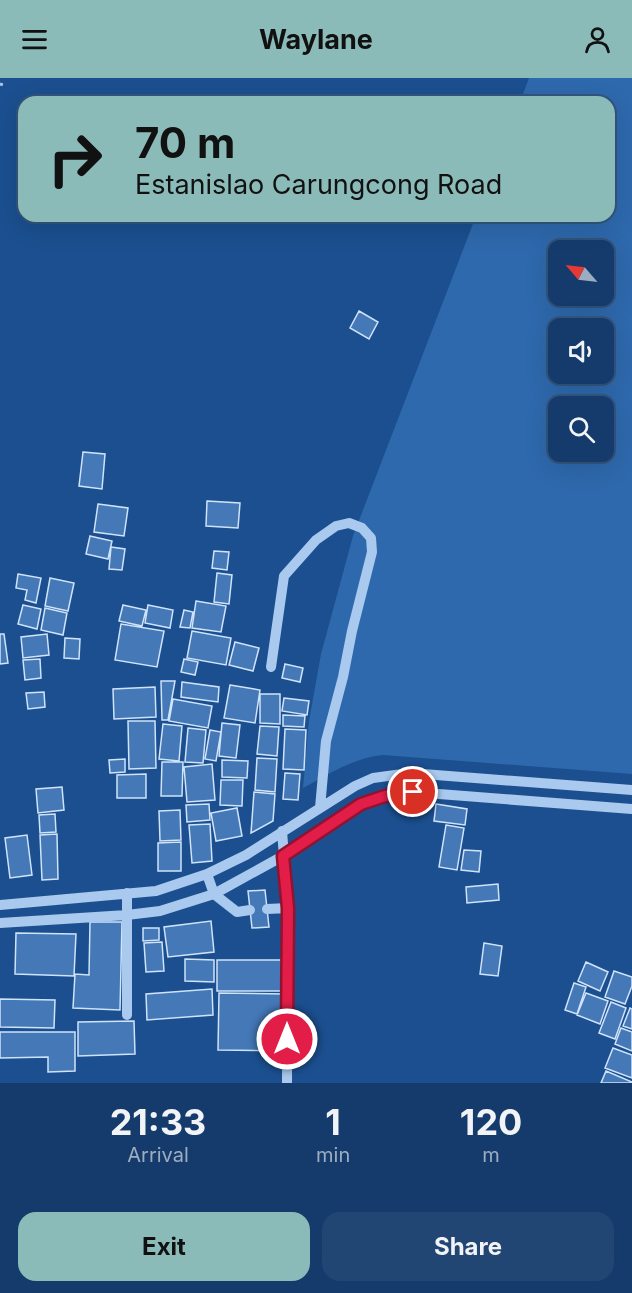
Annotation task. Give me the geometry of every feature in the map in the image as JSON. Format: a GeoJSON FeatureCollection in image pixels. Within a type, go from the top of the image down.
{"type":"FeatureCollection","features":[{"type":"Feature","properties":{"kind":"street"},"geometry":{"type":"LineString","coordinates":[[271,667],[284,576],[316,540],[336,526],[349,523],[362,528],[371,538],[372,552],[326,741],[320,808]]}},
{"type":"Feature","properties":{"kind":"street"},"geometry":{"type":"LineString","coordinates":[[0,905],[156,891],[207,874],[246,855],[355,786],[373,778],[410,773],[632,790]]}},
{"type":"Feature","properties":{"kind":"street"},"geometry":{"type":"LineString","coordinates":[[0,923],[160,911],[214,894],[283,856],[361,804],[385,796],[413,792],[632,809]]}},
{"type":"Feature","properties":{"kind":"street"},"geometry":{"type":"LineString","coordinates":[[282,831],[288,908],[287,1083]]}},
{"type":"Feature","properties":{"kind":"street"},"geometry":{"type":"LineString","coordinates":[[207,874],[214,894],[237,912],[250,910]]}},
{"type":"Feature","properties":{"kind":"street"},"geometry":{"type":"LineString","coordinates":[[127,893],[127,1015]]}},
{"type":"Feature","properties":{"kind":"street"},"geometry":{"type":"LineString","coordinates":[[267,909],[288,908]]}},
{"type":"Feature","properties":{"kind":"path"},"geometry":{"type":"LineString","coordinates":[[0,84],[6,86]]}},
{"type":"Feature","properties":{"kind":"shaded area"},"geometry":{"type":"Polygon","coordinates":[[[529,78],[632,78],[632,774],[383,755],[351,763],[303,788],[309,721],[321,654],[353,536],[474,222],[615,222],[615,96],[522,96],[529,78]]]}},
{"type":"Feature","properties":{"kind":"building"},"geometry":{"type":"Polygon","coordinates":[[[359,311],[378,322],[369,339],[350,328],[359,311]]]}},
{"type":"Feature","properties":{"kind":"building"},"geometry":{"type":"Polygon","coordinates":[[[83,452],[105,454],[102,489],[79,486],[83,452]]]}},
{"type":"Feature","properties":{"kind":"building"},"geometry":{"type":"Polygon","coordinates":[[[207,501],[240,503],[238,528],[206,526],[207,501]]]}},
{"type":"Feature","properties":{"kind":"building"},"geometry":{"type":"Polygon","coordinates":[[[98,504],[128,508],[124,536],[94,532],[98,504]]]}},
{"type":"Feature","properties":{"kind":"building"},"geometry":{"type":"Polygon","coordinates":[[[90,536],[112,541],[108,559],[86,554],[90,536]]]}},
{"type":"Feature","properties":{"kind":"building"},"geometry":{"type":"Polygon","coordinates":[[[111,547],[125,549],[122,570],[109,569],[111,547]]]}},
{"type":"Feature","properties":{"kind":"building"},"geometry":{"type":"Polygon","coordinates":[[[214,551],[229,552],[227,570],[212,568],[214,551]]]}},
{"type":"Feature","properties":{"kind":"building"},"geometry":{"type":"Polygon","coordinates":[[[217,573],[232,575],[229,604],[214,602],[217,573]]]}},
{"type":"Feature","properties":{"kind":"building"},"geometry":{"type":"Polygon","coordinates":[[[18,574],[41,578],[36,603],[25,600],[27,590],[16,588],[18,574]]]}},
{"type":"Feature","properties":{"kind":"building"},"geometry":{"type":"Polygon","coordinates":[[[50,578],[74,583],[68,611],[45,606],[50,578]]]}},
{"type":"Feature","properties":{"kind":"building"},"geometry":{"type":"Polygon","coordinates":[[[196,601],[226,606],[221,632],[192,628],[196,601]]]}},
{"type":"Feature","properties":{"kind":"building"},"geometry":{"type":"Polygon","coordinates":[[[23,605],[41,609],[37,629],[18,624],[23,605]]]}},
{"type":"Feature","properties":{"kind":"building"},"geometry":{"type":"Polygon","coordinates":[[[123,605],[146,610],[142,626],[119,621],[123,605]]]}},
{"type":"Feature","properties":{"kind":"building"},"geometry":{"type":"Polygon","coordinates":[[[148,605],[173,610],[170,628],[145,623],[148,605]]]}},
{"type":"Feature","properties":{"kind":"building"},"geometry":{"type":"Polygon","coordinates":[[[45,608],[67,613],[63,635],[41,630],[45,608]]]}},
{"type":"Feature","properties":{"kind":"building"},"geometry":{"type":"Polygon","coordinates":[[[184,610],[193,612],[190,628],[180,627],[184,610]]]}},
{"type":"Feature","properties":{"kind":"building"},"geometry":{"type":"Polygon","coordinates":[[[121,624],[164,631],[157,667],[115,660],[121,624]]]}},
{"type":"Feature","properties":{"kind":"building"},"geometry":{"type":"Polygon","coordinates":[[[192,631],[231,638],[226,665],[187,658],[192,631]]]}},
{"type":"Feature","properties":{"kind":"building"},"geometry":{"type":"Polygon","coordinates":[[[0,634],[4,634],[8,663],[0,664],[0,634]]]}},
{"type":"Feature","properties":{"kind":"building"},"geometry":{"type":"Polygon","coordinates":[[[47,634],[49,655],[23,658],[21,637],[47,634]]]}},
{"type":"Feature","properties":{"kind":"building"},"geometry":{"type":"Polygon","coordinates":[[[65,638],[80,639],[79,659],[64,658],[65,638]]]}},
{"type":"Feature","properties":{"kind":"building"},"geometry":{"type":"Polygon","coordinates":[[[235,642],[259,648],[253,671],[229,665],[235,642]]]}},
{"type":"Feature","properties":{"kind":"building"},"geometry":{"type":"Polygon","coordinates":[[[40,659],[41,678],[25,680],[23,660],[40,659]]]}},
{"type":"Feature","properties":{"kind":"building"},"geometry":{"type":"Polygon","coordinates":[[[184,659],[198,662],[195,675],[181,672],[184,659]]]}},
{"type":"Feature","properties":{"kind":"building"},"geometry":{"type":"Polygon","coordinates":[[[285,664],[303,668],[300,682],[282,678],[285,664]]]}},
{"type":"Feature","properties":{"kind":"building"},"geometry":{"type":"Polygon","coordinates":[[[161,681],[175,681],[168,720],[162,720],[161,681]]]}},
{"type":"Feature","properties":{"kind":"building"},"geometry":{"type":"Polygon","coordinates":[[[182,682],[219,687],[218,702],[181,697],[182,682]]]}},
{"type":"Feature","properties":{"kind":"building"},"geometry":{"type":"Polygon","coordinates":[[[230,685],[260,690],[255,723],[224,718],[230,685]]]}},
{"type":"Feature","properties":{"kind":"building"},"geometry":{"type":"Polygon","coordinates":[[[155,687],[156,717],[114,719],[113,689],[155,687]]]}},
{"type":"Feature","properties":{"kind":"building"},"geometry":{"type":"Polygon","coordinates":[[[44,692],[45,707],[28,709],[26,693],[44,692]]]}},
{"type":"Feature","properties":{"kind":"building"},"geometry":{"type":"Polygon","coordinates":[[[260,694],[280,694],[280,724],[260,723],[260,694]]]}},
{"type":"Feature","properties":{"kind":"building"},"geometry":{"type":"Polygon","coordinates":[[[284,698],[309,701],[307,715],[282,711],[284,698]]]}},
{"type":"Feature","properties":{"kind":"building"},"geometry":{"type":"Polygon","coordinates":[[[173,699],[212,706],[208,728],[169,721],[173,699]]]}},
{"type":"Feature","properties":{"kind":"building"},"geometry":{"type":"Polygon","coordinates":[[[283,715],[305,716],[304,727],[283,726],[283,715]]]}},
{"type":"Feature","properties":{"kind":"building"},"geometry":{"type":"Polygon","coordinates":[[[128,721],[155,721],[156,768],[129,769],[128,721]]]}},
{"type":"Feature","properties":{"kind":"building"},"geometry":{"type":"Polygon","coordinates":[[[222,723],[240,725],[236,758],[219,756],[222,723]]]}},
{"type":"Feature","properties":{"kind":"building"},"geometry":{"type":"Polygon","coordinates":[[[163,724],[182,726],[179,761],[159,759],[163,724]]]}},
{"type":"Feature","properties":{"kind":"building"},"geometry":{"type":"Polygon","coordinates":[[[260,726],[279,727],[277,756],[257,754],[260,726]]]}},
{"type":"Feature","properties":{"kind":"building"},"geometry":{"type":"Polygon","coordinates":[[[188,728],[206,730],[203,763],[185,762],[188,728]]]}},
{"type":"Feature","properties":{"kind":"building"},"geometry":{"type":"Polygon","coordinates":[[[285,729],[306,730],[304,770],[283,769],[285,729]]]}},
{"type":"Feature","properties":{"kind":"building"},"geometry":{"type":"Polygon","coordinates":[[[210,730],[221,732],[216,761],[205,759],[210,730]]]}},
{"type":"Feature","properties":{"kind":"building"},"geometry":{"type":"Polygon","coordinates":[[[257,758],[277,759],[275,792],[255,790],[257,758]]]}},
{"type":"Feature","properties":{"kind":"building"},"geometry":{"type":"Polygon","coordinates":[[[125,759],[125,772],[110,773],[109,760],[125,759]]]}},
{"type":"Feature","properties":{"kind":"building"},"geometry":{"type":"Polygon","coordinates":[[[222,760],[248,761],[247,778],[222,777],[222,760]]]}},
{"type":"Feature","properties":{"kind":"building"},"geometry":{"type":"Polygon","coordinates":[[[162,762],[183,762],[182,796],[161,796],[162,762]]]}},
{"type":"Feature","properties":{"kind":"building"},"geometry":{"type":"Polygon","coordinates":[[[212,764],[215,800],[187,802],[184,767],[212,764]]]}},
{"type":"Feature","properties":{"kind":"building"},"geometry":{"type":"Polygon","coordinates":[[[285,773],[300,774],[298,800],[283,799],[285,773]]]}},
{"type":"Feature","properties":{"kind":"building"},"geometry":{"type":"Polygon","coordinates":[[[146,774],[146,798],[117,798],[117,775],[146,774]]]}},
{"type":"Feature","properties":{"kind":"building"},"geometry":{"type":"Polygon","coordinates":[[[221,780],[243,780],[242,806],[220,805],[221,780]]]}},
{"type":"Feature","properties":{"kind":"building"},"geometry":{"type":"Polygon","coordinates":[[[62,787],[64,810],[38,813],[36,789],[62,787]]]}},
{"type":"Feature","properties":{"kind":"building"},"geometry":{"type":"Polygon","coordinates":[[[254,792],[275,794],[273,821],[251,833],[254,792]]]}},
{"type":"Feature","properties":{"kind":"building"},"geometry":{"type":"Polygon","coordinates":[[[209,804],[210,820],[187,822],[186,805],[209,804]]]}},
{"type":"Feature","properties":{"kind":"building"},"geometry":{"type":"Polygon","coordinates":[[[436,804],[467,809],[465,825],[434,821],[436,804]]]}},
{"type":"Feature","properties":{"kind":"building"},"geometry":{"type":"Polygon","coordinates":[[[237,808],[242,836],[216,841],[211,813],[237,808]]]}},
{"type":"Feature","properties":{"kind":"building"},"geometry":{"type":"Polygon","coordinates":[[[180,810],[181,840],[160,841],[159,811],[180,810]]]}},
{"type":"Feature","properties":{"kind":"building"},"geometry":{"type":"Polygon","coordinates":[[[55,814],[56,832],[40,833],[39,815],[55,814]]]}},
{"type":"Feature","properties":{"kind":"building"},"geometry":{"type":"Polygon","coordinates":[[[210,824],[212,861],[192,863],[189,825],[210,824]]]}},
{"type":"Feature","properties":{"kind":"building"},"geometry":{"type":"Polygon","coordinates":[[[446,825],[464,828],[457,870],[439,867],[446,825]]]}},
{"type":"Feature","properties":{"kind":"building"},"geometry":{"type":"Polygon","coordinates":[[[57,834],[58,879],[42,880],[40,835],[57,834]]]}},
{"type":"Feature","properties":{"kind":"building"},"geometry":{"type":"Polygon","coordinates":[[[27,835],[32,875],[10,878],[5,838],[27,835]]]}},
{"type":"Feature","properties":{"kind":"building"},"geometry":{"type":"Polygon","coordinates":[[[181,842],[181,871],[158,871],[158,843],[181,842]]]}},
{"type":"Feature","properties":{"kind":"building"},"geometry":{"type":"Polygon","coordinates":[[[464,850],[481,851],[479,872],[461,870],[464,850]]]}},
{"type":"Feature","properties":{"kind":"building"},"geometry":{"type":"Polygon","coordinates":[[[498,884],[499,900],[467,903],[466,887],[498,884]]]}},
{"type":"Feature","properties":{"kind":"building"},"geometry":{"type":"Polygon","coordinates":[[[265,890],[269,927],[252,928],[248,891],[265,890]]]}},
{"type":"Feature","properties":{"kind":"building"},"geometry":{"type":"Polygon","coordinates":[[[211,921],[214,952],[168,957],[164,927],[211,921]]]}},
{"type":"Feature","properties":{"kind":"building"},"geometry":{"type":"Polygon","coordinates":[[[90,922],[122,922],[120,1010],[73,1008],[75,974],[89,975],[90,922]]]}},
{"type":"Feature","properties":{"kind":"building"},"geometry":{"type":"Polygon","coordinates":[[[143,928],[159,928],[159,940],[143,941],[143,928]]]}},
{"type":"Feature","properties":{"kind":"building"},"geometry":{"type":"Polygon","coordinates":[[[16,933],[76,934],[74,976],[15,974],[16,933]]]}},
{"type":"Feature","properties":{"kind":"building"},"geometry":{"type":"Polygon","coordinates":[[[162,942],[164,971],[146,972],[144,943],[162,942]]]}},
{"type":"Feature","properties":{"kind":"building"},"geometry":{"type":"Polygon","coordinates":[[[484,943],[502,946],[498,976],[480,974],[484,943]]]}},
{"type":"Feature","properties":{"kind":"building"},"geometry":{"type":"Polygon","coordinates":[[[185,959],[214,960],[214,982],[185,981],[185,959]]]}},
{"type":"Feature","properties":{"kind":"building"},"geometry":{"type":"Polygon","coordinates":[[[217,960],[282,960],[281,991],[217,991],[217,960]]]}},
{"type":"Feature","properties":{"kind":"building"},"geometry":{"type":"Polygon","coordinates":[[[586,962],[608,972],[600,991],[578,981],[586,962]]]}},
{"type":"Feature","properties":{"kind":"building"},"geometry":{"type":"Polygon","coordinates":[[[614,971],[632,977],[632,986],[625,1004],[605,997],[614,971]]]}},
{"type":"Feature","properties":{"kind":"building"},"geometry":{"type":"Polygon","coordinates":[[[574,983],[586,987],[577,1014],[565,1010],[574,983]]]}},
{"type":"Feature","properties":{"kind":"building"},"geometry":{"type":"Polygon","coordinates":[[[212,989],[213,1015],[147,1020],[146,994],[212,989]]]}},
{"type":"Feature","properties":{"kind":"building"},"geometry":{"type":"Polygon","coordinates":[[[219,993],[285,994],[284,1051],[218,1050],[219,993]]]}},
{"type":"Feature","properties":{"kind":"building"},"geometry":{"type":"Polygon","coordinates":[[[586,993],[608,1001],[600,1024],[577,1015],[586,993]]]}},
{"type":"Feature","properties":{"kind":"building"},"geometry":{"type":"Polygon","coordinates":[[[0,999],[55,1000],[54,1028],[0,1027],[0,999]]]}},
{"type":"Feature","properties":{"kind":"building"},"geometry":{"type":"Polygon","coordinates":[[[611,1002],[626,1008],[615,1039],[599,1033],[611,1002]]]}},
{"type":"Feature","properties":{"kind":"building"},"geometry":{"type":"Polygon","coordinates":[[[630,1008],[632,1009],[632,1029],[623,1026],[630,1008]]]}},
{"type":"Feature","properties":{"kind":"building"},"geometry":{"type":"Polygon","coordinates":[[[134,1021],[135,1054],[78,1056],[78,1022],[134,1021]]]}},
{"type":"Feature","properties":{"kind":"building"},"geometry":{"type":"Polygon","coordinates":[[[621,1028],[632,1032],[632,1051],[615,1044],[621,1028]]]}},
{"type":"Feature","properties":{"kind":"building"},"geometry":{"type":"Polygon","coordinates":[[[0,1032],[75,1032],[75,1071],[48,1072],[48,1057],[0,1058],[0,1032]]]}},
{"type":"Feature","properties":{"kind":"building"},"geometry":{"type":"Polygon","coordinates":[[[613,1048],[632,1055],[632,1078],[605,1068],[613,1048]]]}},
{"type":"Feature","properties":{"kind":"building"},"geometry":{"type":"Polygon","coordinates":[[[606,1071],[632,1082],[632,1083],[601,1083],[606,1071]]]}},
{"type":"Feature","properties":{"kind":"route"},"geometry":{"type":"LineString","coordinates":[[287,1039],[288,908],[283,856],[361,804],[385,796],[413,792]]}}]}
